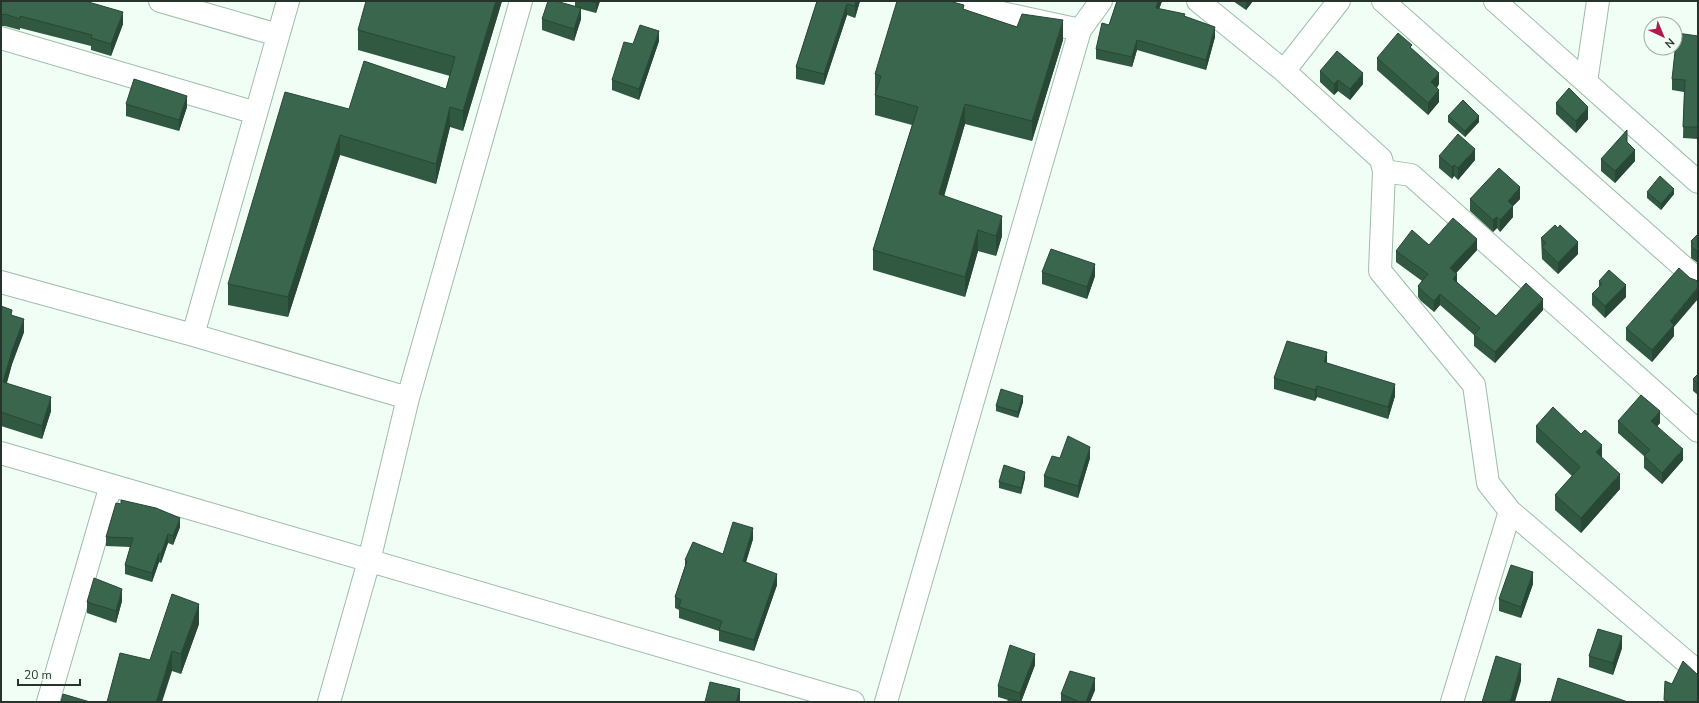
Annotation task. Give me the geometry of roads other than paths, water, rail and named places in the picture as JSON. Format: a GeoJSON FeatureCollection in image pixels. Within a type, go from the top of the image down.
{"type":"FeatureCollection","features":[{"type":"Feature","properties":{"kind":"street"},"geometry":{"type":"LineString","coordinates":[[160,1],[278,35]]}},
{"type":"Feature","properties":{"kind":"street"},"geometry":{"type":"LineString","coordinates":[[193,335],[288,1]]}},
{"type":"Feature","properties":{"kind":"street"},"geometry":{"type":"LineString","coordinates":[[328,702],[369,561],[408,398],[521,1]]}},
{"type":"Feature","properties":{"kind":"street"},"geometry":{"type":"LineString","coordinates":[[947,1],[1080,30]]}},
{"type":"Feature","properties":{"kind":"street"},"geometry":{"type":"LineString","coordinates":[[886,702],[1080,30],[1102,1]]}},
{"type":"Feature","properties":{"kind":"street"},"geometry":{"type":"LineString","coordinates":[[1198,1],[1284,71],[1381,159],[1384,171],[1380,271],[1474,385],[1488,483],[1510,511],[1698,672]]}},
{"type":"Feature","properties":{"kind":"street"},"geometry":{"type":"LineString","coordinates":[[1284,71],[1339,1]]}},
{"type":"Feature","properties":{"kind":"street"},"geometry":{"type":"LineString","coordinates":[[1384,1],[1698,280]]}},
{"type":"Feature","properties":{"kind":"street"},"geometry":{"type":"LineString","coordinates":[[1495,1],[1698,182]]}},
{"type":"Feature","properties":{"kind":"street"},"geometry":{"type":"LineString","coordinates":[[1586,82],[1598,1]]}},
{"type":"Feature","properties":{"kind":"street"},"geometry":{"type":"LineString","coordinates":[[1,38],[256,113]]}},
{"type":"Feature","properties":{"kind":"street"},"geometry":{"type":"LineString","coordinates":[[1384,171],[1411,175],[1698,431]]}},
{"type":"Feature","properties":{"kind":"street"},"geometry":{"type":"LineString","coordinates":[[1,282],[193,335],[408,398]]}},
{"type":"Feature","properties":{"kind":"street"},"geometry":{"type":"LineString","coordinates":[[1,453],[853,702]]}},
{"type":"Feature","properties":{"kind":"street"},"geometry":{"type":"LineString","coordinates":[[48,702],[111,485]]}},
{"type":"Feature","properties":{"kind":"street"},"geometry":{"type":"LineString","coordinates":[[1452,702],[1510,511]]}}]}
